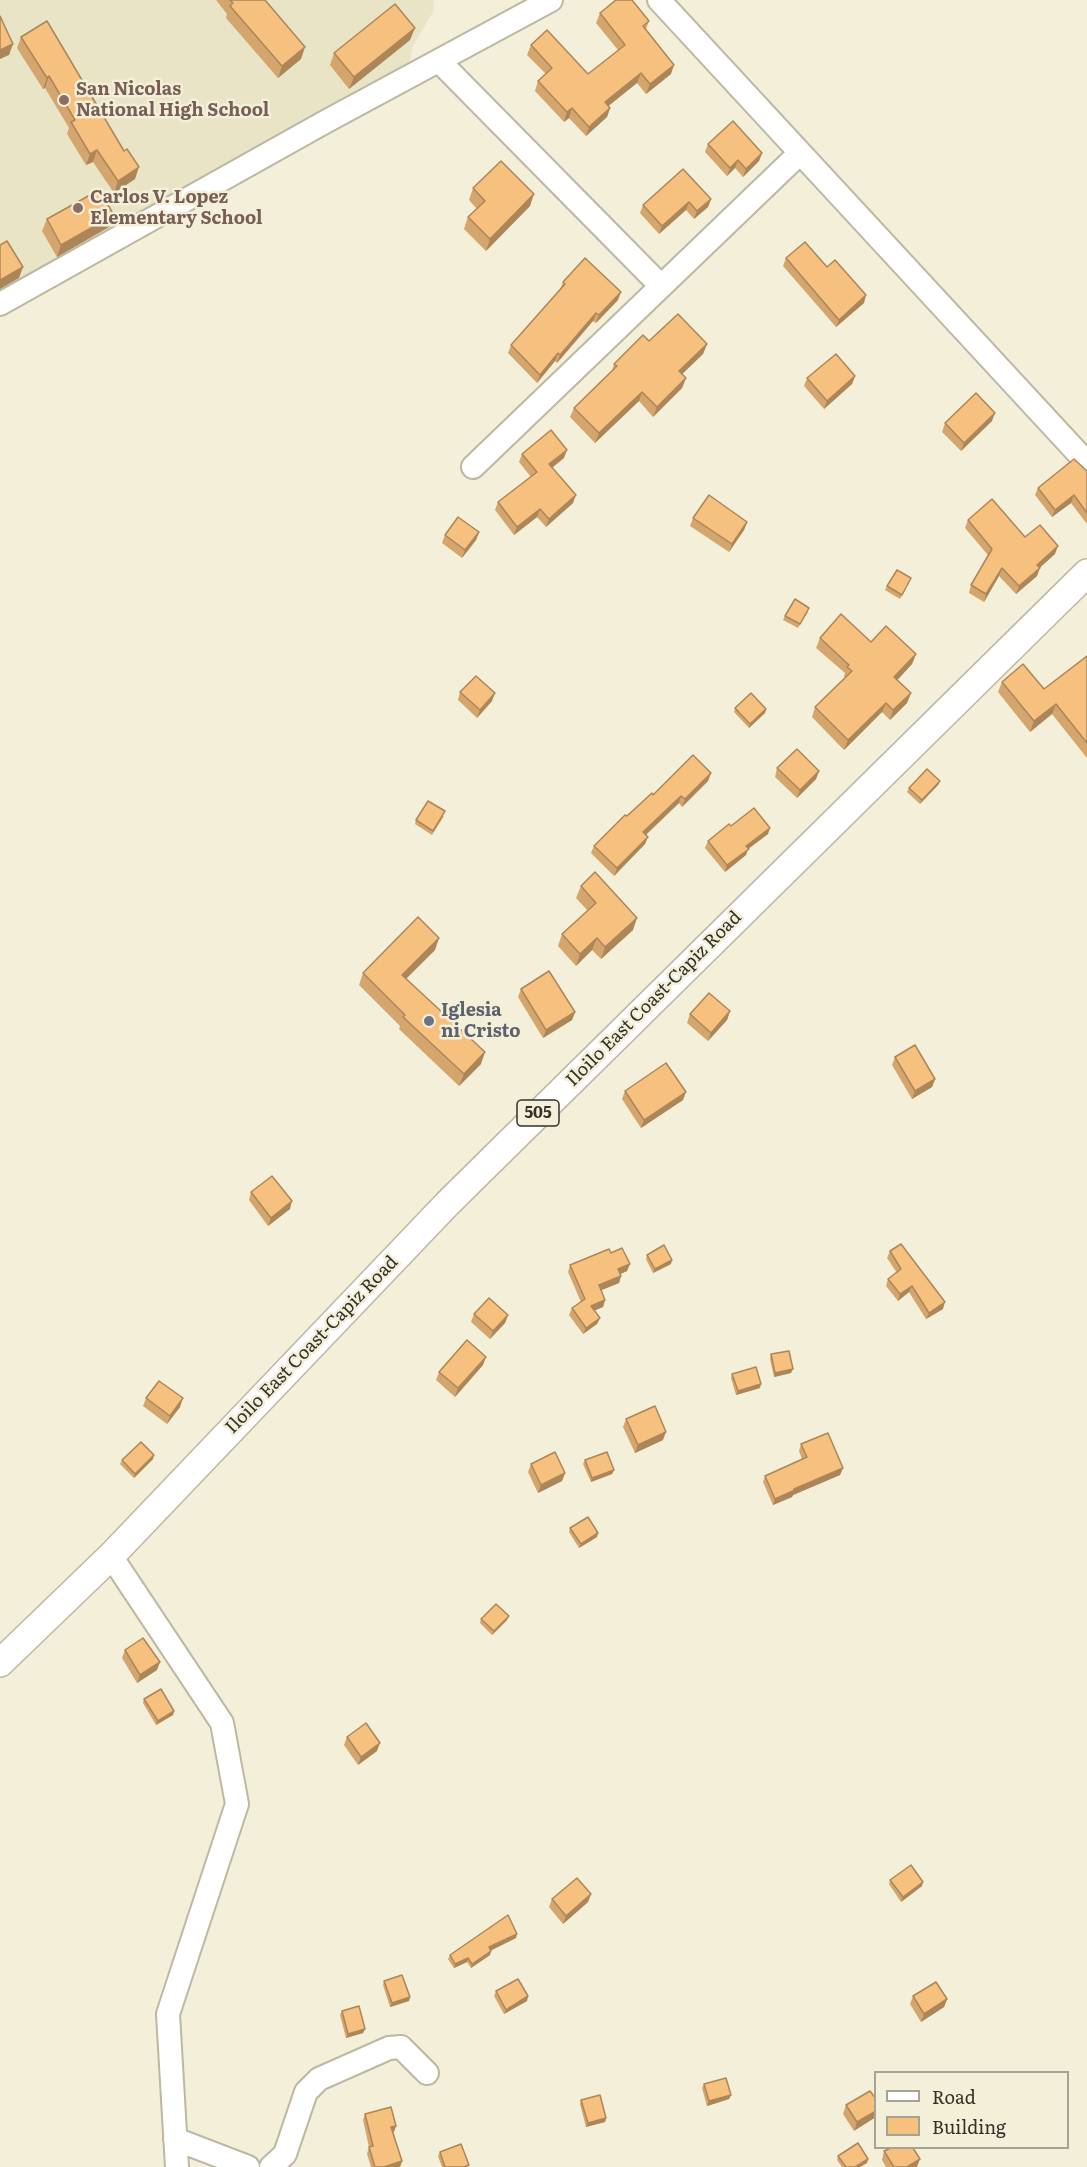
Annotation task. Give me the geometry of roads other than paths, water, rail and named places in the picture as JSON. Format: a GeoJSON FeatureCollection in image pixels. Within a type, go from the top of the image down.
{"type":"FeatureCollection","features":[{"type":"Feature","properties":{"kind":"main road","name":"Iloilo East Coast-Capiz Road"},"geometry":{"type":"LineString","coordinates":[[0,1663],[111,1556],[448,1203],[1087,573]]}},
{"type":"Feature","properties":{"kind":"street"},"geometry":{"type":"LineString","coordinates":[[0,304],[551,0]]}},
{"type":"Feature","properties":{"kind":"street"},"geometry":{"type":"LineString","coordinates":[[659,0],[1087,464]]}},
{"type":"Feature","properties":{"kind":"street"},"geometry":{"type":"LineString","coordinates":[[439,61],[661,286]]}},
{"type":"Feature","properties":{"kind":"street"},"geometry":{"type":"LineString","coordinates":[[473,467],[800,153]]}},
{"type":"Feature","properties":{"kind":"street"},"geometry":{"type":"LineString","coordinates":[[111,1556],[222,1723],[237,1804],[168,2014],[177,2167]]}},
{"type":"Feature","properties":{"kind":"street"},"geometry":{"type":"LineString","coordinates":[[271,2167],[285,2154],[306,2092],[319,2079],[389,2048],[401,2047],[427,2073]]}},
{"type":"Feature","properties":{"kind":"street"},"geometry":{"type":"LineString","coordinates":[[175,2139],[248,2167]]}},
{"type":"Feature","properties":{"kind":"place","name":"San Nicolas National High School"},"geometry":{"type":"Point","coordinates":[64,100]}},
{"type":"Feature","properties":{"kind":"place","name":"Carlos V. Lopez Elementary School"},"geometry":{"type":"Point","coordinates":[78,208]}},
{"type":"Feature","properties":{"kind":"place","name":"Iglesia ni Cristo"},"geometry":{"type":"Point","coordinates":[429,1021]}}]}
